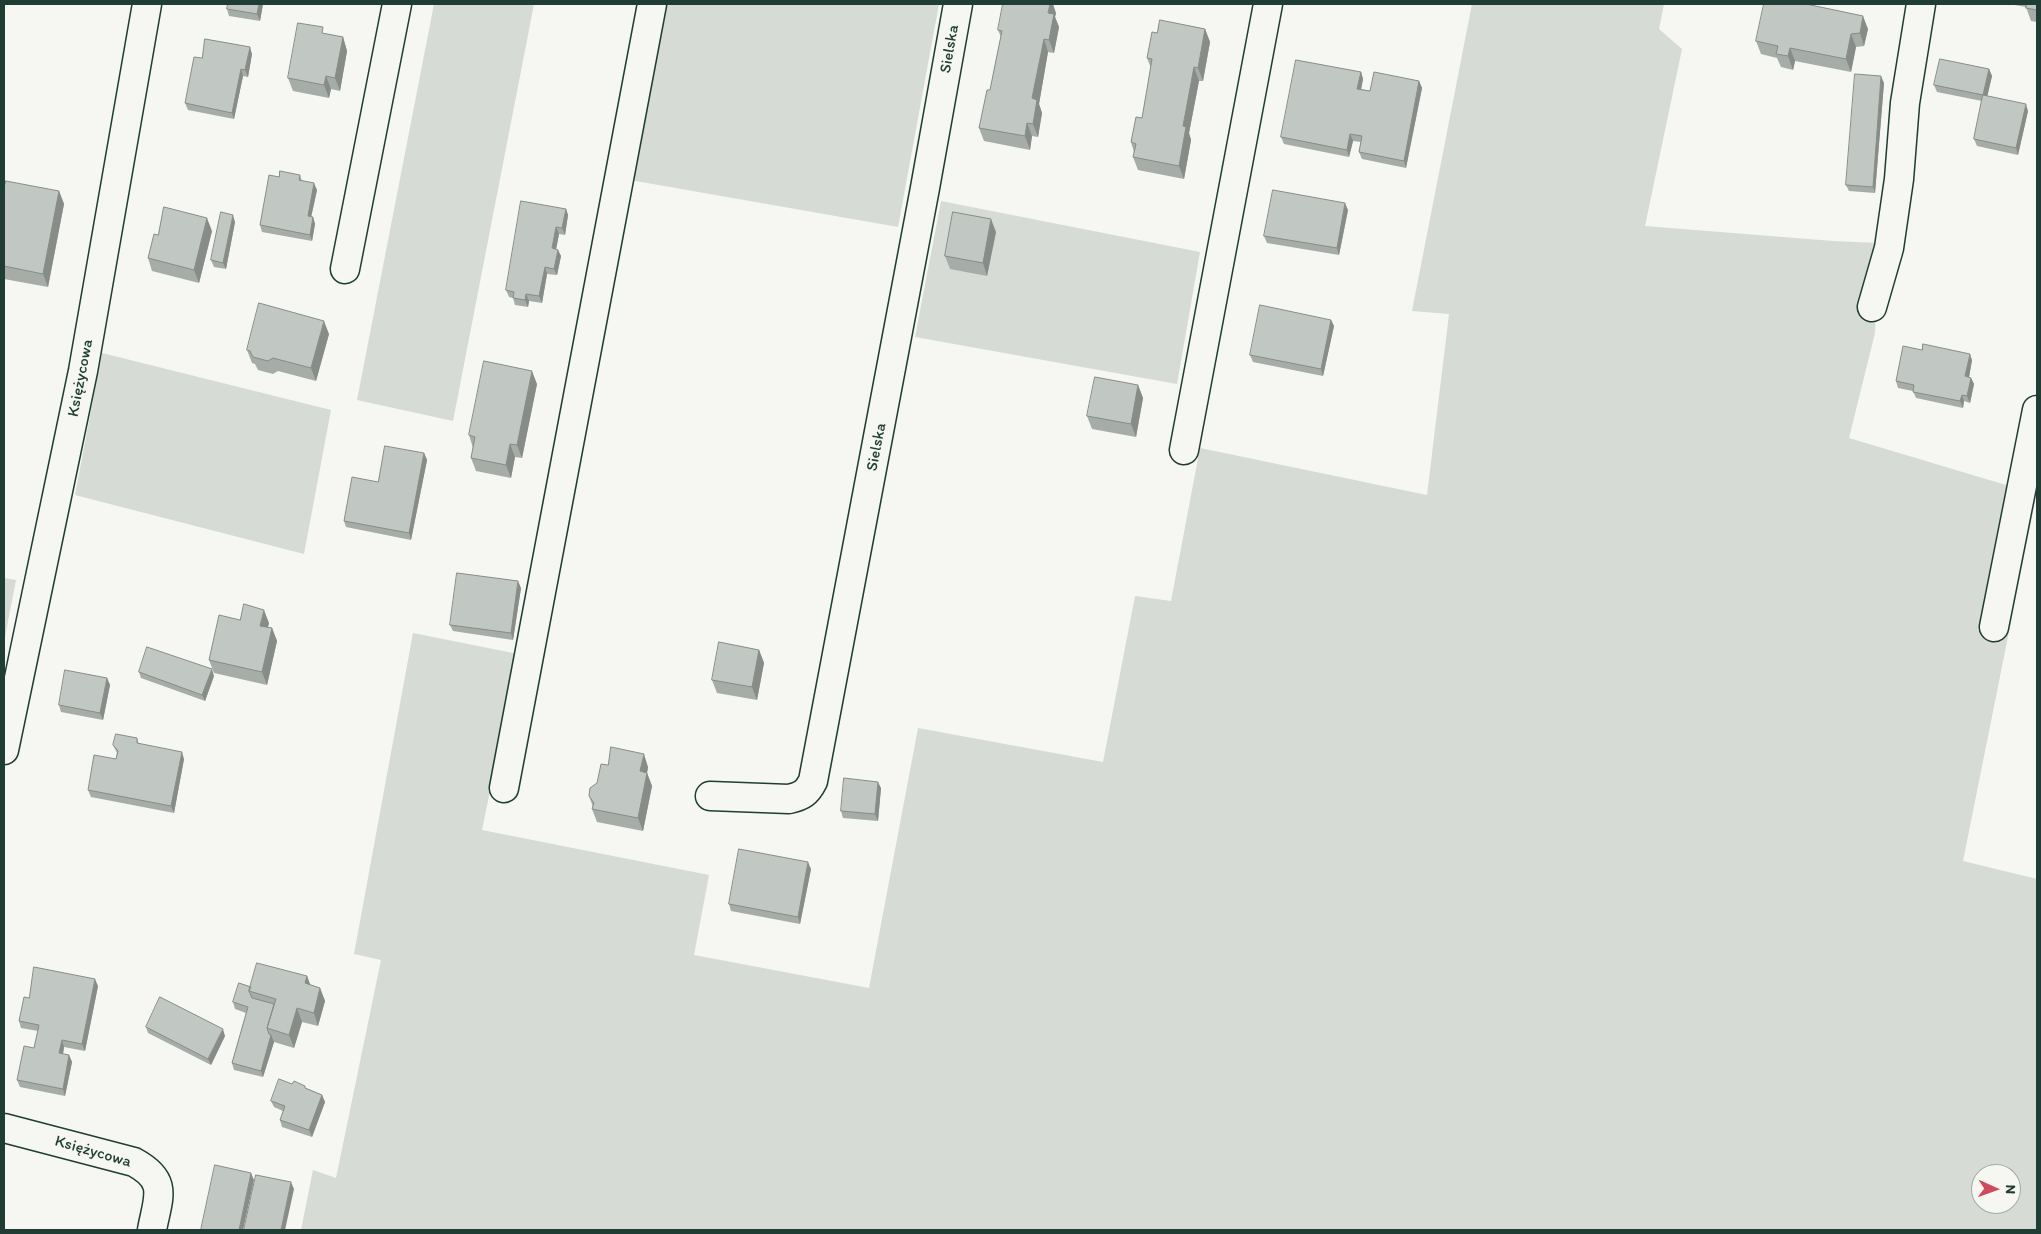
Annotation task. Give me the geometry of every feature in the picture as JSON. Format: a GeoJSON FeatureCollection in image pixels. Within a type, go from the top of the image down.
{"type":"FeatureCollection","features":[{"type":"Feature","properties":{"kind":"street","name":"Księżycowa"},"geometry":{"type":"LineString","coordinates":[[4,750],[83,371],[148,4]]}},
{"type":"Feature","properties":{"kind":"street"},"geometry":{"type":"LineString","coordinates":[[345,269],[397,4]]}},
{"type":"Feature","properties":{"kind":"street"},"geometry":{"type":"LineString","coordinates":[[504,788],[652,4]]}},
{"type":"Feature","properties":{"kind":"street","name":"Sielska"},"geometry":{"type":"LineString","coordinates":[[710,796],[789,799],[801,796],[813,782],[924,198],[958,4]]}},
{"type":"Feature","properties":{"kind":"street"},"geometry":{"type":"LineString","coordinates":[[1184,450],[1268,4]]}},
{"type":"Feature","properties":{"kind":"street"},"geometry":{"type":"LineString","coordinates":[[1872,307],[1888,248],[1899,179],[1906,103],[1921,4]]}},
{"type":"Feature","properties":{"kind":"street"},"geometry":{"type":"LineString","coordinates":[[1994,627],[2037,410]]}},
{"type":"Feature","properties":{"kind":"street","name":"Księżycowa"},"geometry":{"type":"LineString","coordinates":[[4,1128],[134,1162],[148,1170],[157,1180],[159,1196],[152,1230]]}},
{"type":"Feature","properties":{"kind":"shaded area"},"geometry":{"type":"Polygon","coordinates":[[[434,4],[534,4],[453,421],[357,400],[434,4]]]}},
{"type":"Feature","properties":{"kind":"shaded area"},"geometry":{"type":"Polygon","coordinates":[[[664,4],[939,4],[898,227],[630,180],[664,4]]]}},
{"type":"Feature","properties":{"kind":"shaded area"},"geometry":{"type":"Polygon","coordinates":[[[1472,4],[1664,4],[1659,29],[1682,49],[1645,226],[1878,243],[1875,333],[1849,438],[2006,485],[2037,492],[1963,861],[2037,879],[2037,1230],[301,1230],[313,1170],[336,1178],[381,960],[354,954],[413,633],[518,654],[482,830],[709,875],[694,955],[869,988],[918,728],[1103,762],[1135,596],[1171,601],[1200,448],[1427,495],[1449,314],[1412,311],[1472,4]]]}},
{"type":"Feature","properties":{"kind":"shaded area"},"geometry":{"type":"Polygon","coordinates":[[[941,201],[1200,252],[1177,384],[915,337],[941,201]]]}},
{"type":"Feature","properties":{"kind":"shaded area"},"geometry":{"type":"Polygon","coordinates":[[[102,353],[331,410],[304,554],[75,495],[102,353]]]}},
{"type":"Feature","properties":{"kind":"shaded area"},"geometry":{"type":"Polygon","coordinates":[[[4,578],[16,580],[4,642],[4,578]]]}},
{"type":"Feature","properties":{"kind":"building"},"geometry":{"type":"Polygon","coordinates":[[[228,4],[259,4],[257,14],[227,9],[228,4]]]}},
{"type":"Feature","properties":{"kind":"building"},"geometry":{"type":"Polygon","coordinates":[[[1003,4],[1050,4],[1048,13],[1054,14],[1049,40],[1044,39],[1032,98],[1037,100],[1033,124],[1027,123],[1025,136],[979,128],[987,90],[990,90],[1002,31],[998,30],[1003,4]]]}},
{"type":"Feature","properties":{"kind":"building"},"geometry":{"type":"Polygon","coordinates":[[[1764,4],[1806,4],[1863,16],[1860,33],[1851,34],[1846,59],[1790,48],[1788,56],[1776,54],[1778,46],[1756,41],[1764,4]]]}},
{"type":"Feature","properties":{"kind":"building"},"geometry":{"type":"Polygon","coordinates":[[[2027,4],[2037,4],[2037,10],[2026,8],[2027,4]]]}},
{"type":"Feature","properties":{"kind":"building"},"geometry":{"type":"Polygon","coordinates":[[[1160,20],[1205,29],[1198,68],[1194,67],[1183,126],[1186,127],[1179,166],[1133,157],[1136,144],[1131,142],[1136,117],[1142,118],[1152,59],[1147,58],[1152,32],[1157,33],[1160,20]]]}},
{"type":"Feature","properties":{"kind":"building"},"geometry":{"type":"Polygon","coordinates":[[[298,23],[323,27],[322,33],[343,37],[335,78],[326,76],[324,85],[288,78],[298,23]]]}},
{"type":"Feature","properties":{"kind":"building"},"geometry":{"type":"Polygon","coordinates":[[[205,39],[250,47],[245,70],[241,69],[232,113],[185,103],[194,57],[202,58],[205,39]]]}},
{"type":"Feature","properties":{"kind":"building"},"geometry":{"type":"Polygon","coordinates":[[[1940,59],[1989,69],[1983,95],[1934,85],[1940,59]]]}},
{"type":"Feature","properties":{"kind":"building"},"geometry":{"type":"Polygon","coordinates":[[[1296,60],[1361,72],[1357,89],[1370,91],[1374,72],[1419,81],[1404,161],[1359,152],[1362,136],[1350,134],[1347,150],[1281,137],[1296,60]]]}},
{"type":"Feature","properties":{"kind":"building"},"geometry":{"type":"Polygon","coordinates":[[[1855,74],[1881,76],[1873,187],[1846,185],[1855,74]]]}},
{"type":"Feature","properties":{"kind":"building"},"geometry":{"type":"Polygon","coordinates":[[[1983,95],[2026,104],[2016,148],[1974,139],[1983,95]]]}},
{"type":"Feature","properties":{"kind":"building"},"geometry":{"type":"Polygon","coordinates":[[[280,171],[300,175],[299,180],[314,183],[308,216],[313,217],[310,235],[260,225],[269,175],[279,177],[280,171]]]}},
{"type":"Feature","properties":{"kind":"building"},"geometry":{"type":"Polygon","coordinates":[[[6,181],[59,191],[43,274],[4,266],[4,186],[6,181]]]}},
{"type":"Feature","properties":{"kind":"building"},"geometry":{"type":"Polygon","coordinates":[[[1273,190],[1345,203],[1337,248],[1264,236],[1273,190]]]}},
{"type":"Feature","properties":{"kind":"building"},"geometry":{"type":"Polygon","coordinates":[[[521,201],[566,209],[562,228],[556,227],[552,248],[558,250],[554,269],[545,267],[539,296],[526,294],[525,300],[513,298],[514,292],[506,290],[521,201]]]}},
{"type":"Feature","properties":{"kind":"building"},"geometry":{"type":"Polygon","coordinates":[[[164,207],[207,218],[194,270],[148,258],[154,234],[158,235],[164,207]]]}},
{"type":"Feature","properties":{"kind":"building"},"geometry":{"type":"Polygon","coordinates":[[[221,212],[233,215],[223,263],[211,260],[221,212]]]}},
{"type":"Feature","properties":{"kind":"building"},"geometry":{"type":"Polygon","coordinates":[[[953,212],[991,219],[983,263],[945,256],[953,212]]]}},
{"type":"Feature","properties":{"kind":"building"},"geometry":{"type":"Polygon","coordinates":[[[259,303],[324,321],[311,368],[273,358],[268,361],[253,357],[250,351],[247,350],[259,303]]]}},
{"type":"Feature","properties":{"kind":"building"},"geometry":{"type":"Polygon","coordinates":[[[1260,305],[1331,320],[1321,369],[1250,355],[1260,305]]]}},
{"type":"Feature","properties":{"kind":"building"},"geometry":{"type":"Polygon","coordinates":[[[1923,344],[1970,354],[1965,376],[1971,378],[1967,396],[1962,395],[1960,401],[1913,392],[1914,385],[1896,381],[1903,346],[1922,350],[1923,344]]]}},
{"type":"Feature","properties":{"kind":"building"},"geometry":{"type":"Polygon","coordinates":[[[484,361],[532,371],[517,445],[510,444],[506,465],[471,458],[475,437],[469,435],[484,361]]]}},
{"type":"Feature","properties":{"kind":"building"},"geometry":{"type":"Polygon","coordinates":[[[1095,377],[1138,385],[1131,424],[1087,416],[1095,377]]]}},
{"type":"Feature","properties":{"kind":"building"},"geometry":{"type":"Polygon","coordinates":[[[385,446],[424,453],[409,533],[344,521],[352,477],[378,482],[385,446]]]}},
{"type":"Feature","properties":{"kind":"building"},"geometry":{"type":"Polygon","coordinates":[[[457,573],[518,581],[511,633],[450,625],[457,573]]]}},
{"type":"Feature","properties":{"kind":"building"},"geometry":{"type":"Polygon","coordinates":[[[244,604],[264,610],[260,626],[272,628],[262,672],[209,660],[219,615],[240,620],[244,604]]]}},
{"type":"Feature","properties":{"kind":"building"},"geometry":{"type":"Polygon","coordinates":[[[719,642],[759,650],[752,687],[712,680],[719,642]]]}},
{"type":"Feature","properties":{"kind":"building"},"geometry":{"type":"Polygon","coordinates":[[[147,647],[212,669],[202,695],[139,672],[147,647]]]}},
{"type":"Feature","properties":{"kind":"building"},"geometry":{"type":"Polygon","coordinates":[[[65,670],[107,678],[100,713],[59,705],[65,670]]]}},
{"type":"Feature","properties":{"kind":"building"},"geometry":{"type":"Polygon","coordinates":[[[116,734],[137,738],[137,743],[182,752],[171,806],[88,790],[94,755],[116,759],[118,751],[113,745],[116,734]]]}},
{"type":"Feature","properties":{"kind":"building"},"geometry":{"type":"Polygon","coordinates":[[[611,747],[644,754],[640,771],[647,773],[638,818],[592,809],[594,803],[589,796],[590,788],[597,783],[601,764],[608,765],[611,747]]]}},
{"type":"Feature","properties":{"kind":"building"},"geometry":{"type":"Polygon","coordinates":[[[844,778],[878,782],[875,814],[841,811],[844,778]]]}},
{"type":"Feature","properties":{"kind":"building"},"geometry":{"type":"Polygon","coordinates":[[[739,849],[808,862],[798,917],[729,904],[739,849]]]}},
{"type":"Feature","properties":{"kind":"building"},"geometry":{"type":"Polygon","coordinates":[[[257,963],[307,976],[305,983],[320,988],[314,1013],[297,1008],[289,1035],[267,1028],[276,999],[249,991],[257,963]]]}},
{"type":"Feature","properties":{"kind":"building"},"geometry":{"type":"Polygon","coordinates":[[[34,967],[95,979],[82,1044],[62,1040],[59,1053],[69,1055],[63,1089],[17,1080],[24,1046],[34,1048],[39,1025],[19,1021],[24,997],[29,998],[34,967]]]}},
{"type":"Feature","properties":{"kind":"building"},"geometry":{"type":"Polygon","coordinates":[[[239,983],[251,987],[249,991],[252,998],[274,1004],[267,1028],[271,1035],[261,1071],[232,1063],[248,1007],[233,1002],[239,983]]]}},
{"type":"Feature","properties":{"kind":"building"},"geometry":{"type":"Polygon","coordinates":[[[160,997],[223,1029],[208,1059],[146,1027],[160,997]]]}},
{"type":"Feature","properties":{"kind":"building"},"geometry":{"type":"Polygon","coordinates":[[[279,1079],[292,1084],[294,1081],[322,1095],[309,1130],[280,1120],[285,1106],[271,1101],[279,1079]]]}},
{"type":"Feature","properties":{"kind":"building"},"geometry":{"type":"Polygon","coordinates":[[[215,1165],[251,1173],[239,1230],[201,1230],[215,1165]]]}},
{"type":"Feature","properties":{"kind":"building"},"geometry":{"type":"Polygon","coordinates":[[[256,1175],[291,1182],[281,1230],[244,1230],[256,1175]]]}}]}
